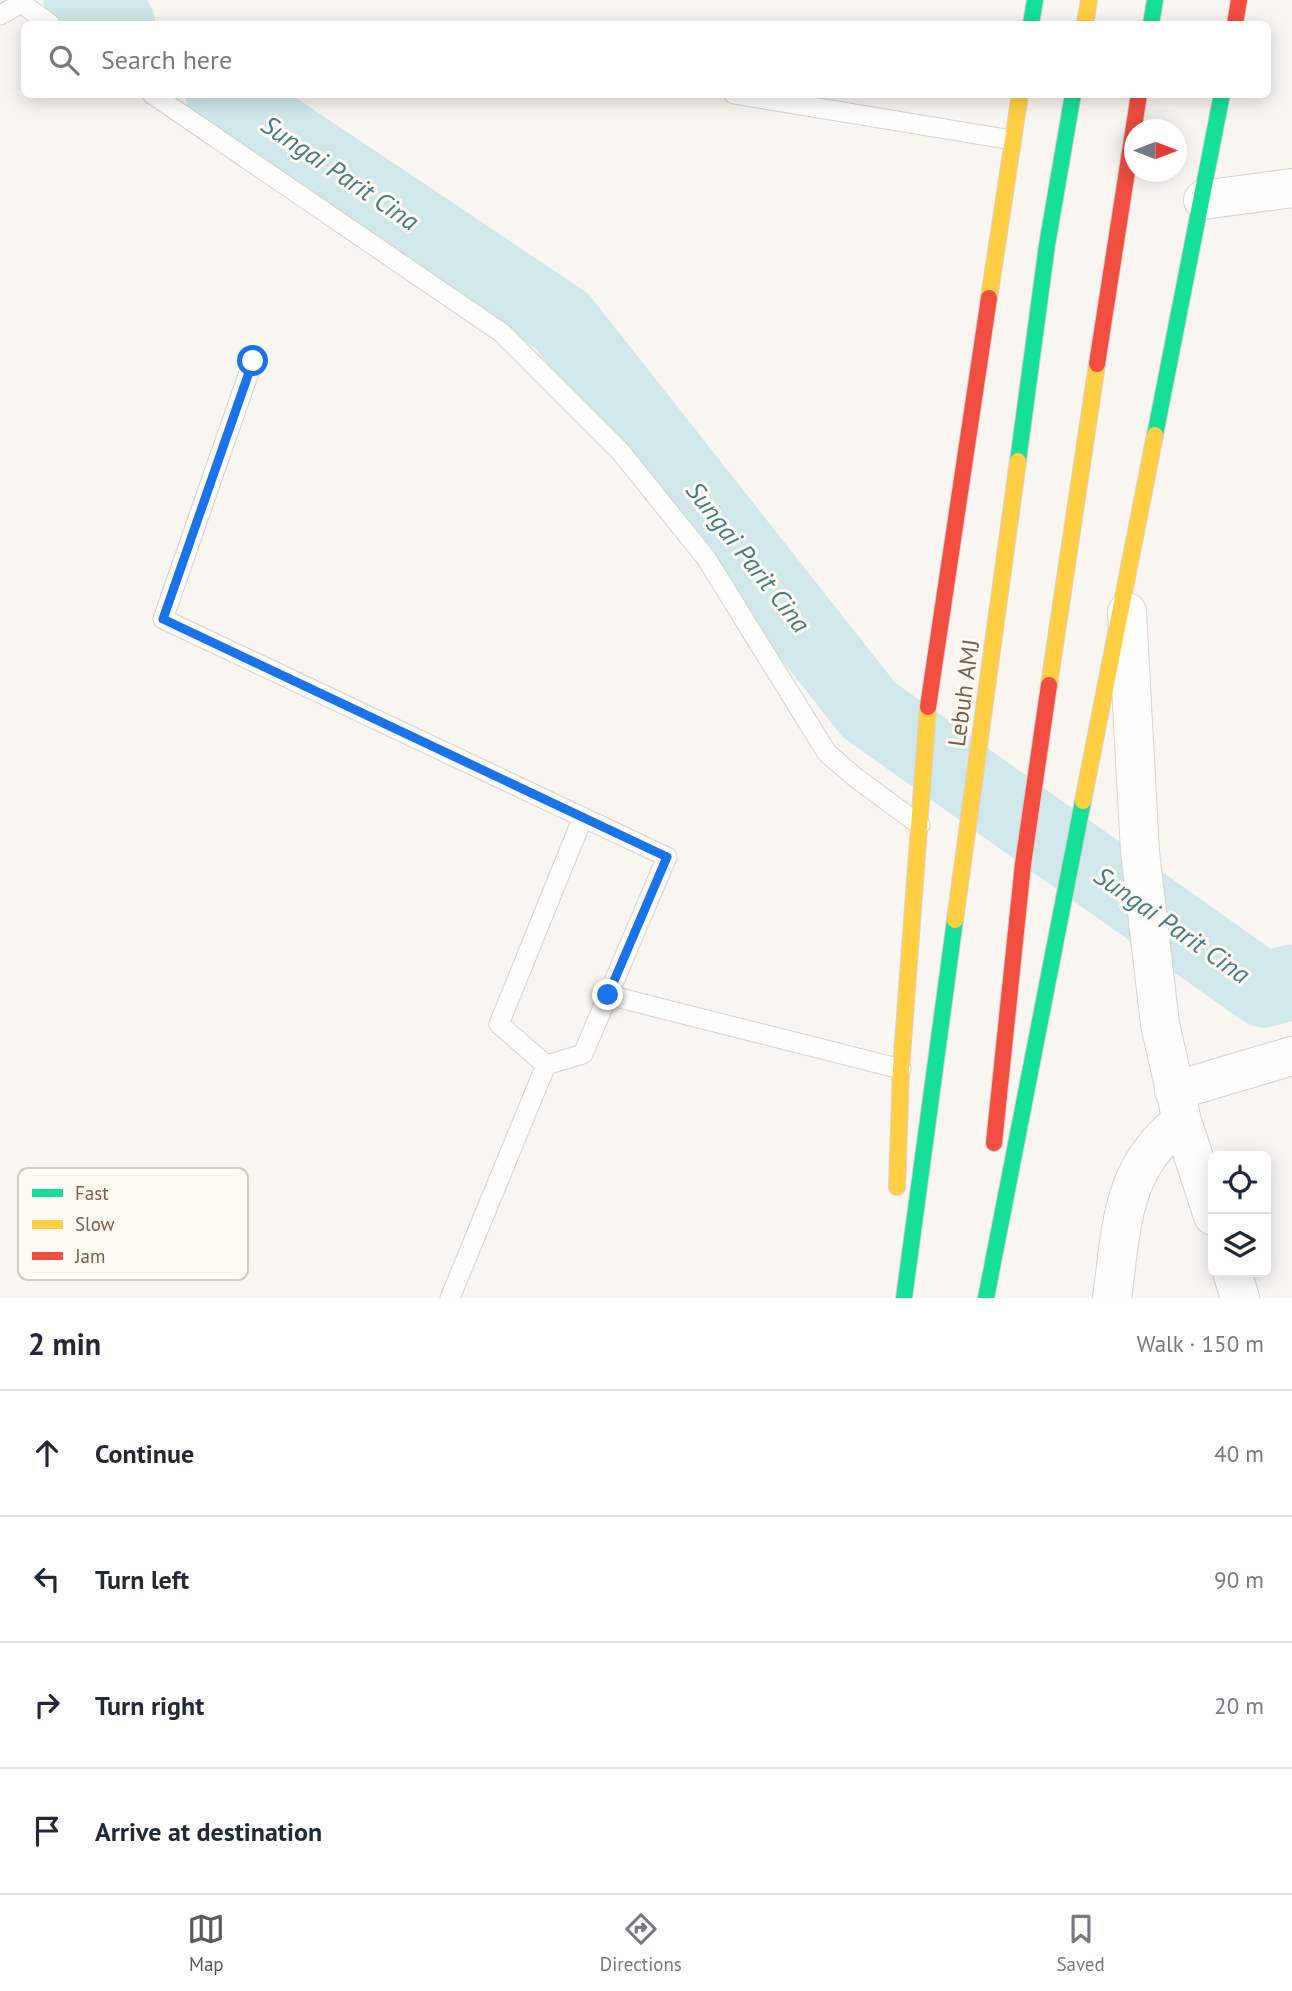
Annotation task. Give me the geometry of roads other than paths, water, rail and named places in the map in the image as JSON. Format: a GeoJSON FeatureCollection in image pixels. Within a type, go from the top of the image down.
{"type":"FeatureCollection","features":[{"type":"Feature","properties":{"kind":"highway"},"geometry":{"type":"LineString","coordinates":[[1032,21],[1035,0]]}},
{"type":"Feature","properties":{"kind":"highway"},"geometry":{"type":"LineString","coordinates":[[1086,21],[1089,0]]}},
{"type":"Feature","properties":{"kind":"highway"},"geometry":{"type":"LineString","coordinates":[[1152,21],[1155,0]]}},
{"type":"Feature","properties":{"kind":"highway"},"geometry":{"type":"LineString","coordinates":[[1236,21],[1239,0]]}},
{"type":"Feature","properties":{"kind":"highway"},"geometry":{"type":"LineString","coordinates":[[897,1204],[901,1069],[927,714],[1019,98]]}},
{"type":"Feature","properties":{"kind":"highway","name":"Lebuh AMJ"},"geometry":{"type":"LineString","coordinates":[[904,1298],[1047,245],[1072,98]]}},
{"type":"Feature","properties":{"kind":"highway"},"geometry":{"type":"LineString","coordinates":[[992,1163],[1023,864],[1138,98]]}},
{"type":"Feature","properties":{"kind":"highway"},"geometry":{"type":"LineString","coordinates":[[986,1298],[1221,98]]}},
{"type":"Feature","properties":{"kind":"highway"},"geometry":{"type":"LineString","coordinates":[[978,1298],[988,1203]]}},
{"type":"Feature","properties":{"kind":"highway"},"geometry":{"type":"LineString","coordinates":[[893,1298],[895,1244]]}},
{"type":"Feature","properties":{"kind":"street"},"geometry":{"type":"LineString","coordinates":[[1203,200],[1292,188]]}},
{"type":"Feature","properties":{"kind":"street"},"geometry":{"type":"LineString","coordinates":[[1126,593],[1140,852],[1160,1024],[1178,1106],[1212,1214]]}},
{"type":"Feature","properties":{"kind":"street"},"geometry":{"type":"LineString","coordinates":[[1112,1298],[1124,1209],[1132,1184],[1140,1166],[1164,1135],[1178,1106],[1292,1056]]}},
{"type":"Feature","properties":{"kind":"street"},"geometry":{"type":"LineString","coordinates":[[1234,1277],[1240,1298]]}},
{"type":"Feature","properties":{"kind":"lane"},"geometry":{"type":"LineString","coordinates":[[0,15],[19,2],[46,21]]}},
{"type":"Feature","properties":{"kind":"lane"},"geometry":{"type":"LineString","coordinates":[[158,98],[502,334],[620,451],[706,558],[827,753],[920,825]]}},
{"type":"Feature","properties":{"kind":"lane"},"geometry":{"type":"LineString","coordinates":[[758,98],[1012,140]]}},
{"type":"Feature","properties":{"kind":"lane"},"geometry":{"type":"LineString","coordinates":[[253,361],[163,619],[667,857],[583,1054],[546,1065]]}},
{"type":"Feature","properties":{"kind":"lane"},"geometry":{"type":"LineString","coordinates":[[546,1065],[499,1024],[583,817]]}},
{"type":"Feature","properties":{"kind":"lane"},"geometry":{"type":"LineString","coordinates":[[608,995],[901,1069]]}},
{"type":"Feature","properties":{"kind":"lane"},"geometry":{"type":"LineString","coordinates":[[450,1298],[546,1065]]}},
{"type":"Feature","properties":{"kind":"waterway","name":"Sungai Parit Cina"},"geometry":{"type":"LineString","coordinates":[[81,0],[113,21]]}},
{"type":"Feature","properties":{"kind":"waterway","name":"Sungai Parit Cina"},"geometry":{"type":"LineString","coordinates":[[229,98],[562,321],[869,710],[1264,990],[1292,982]]}}]}
